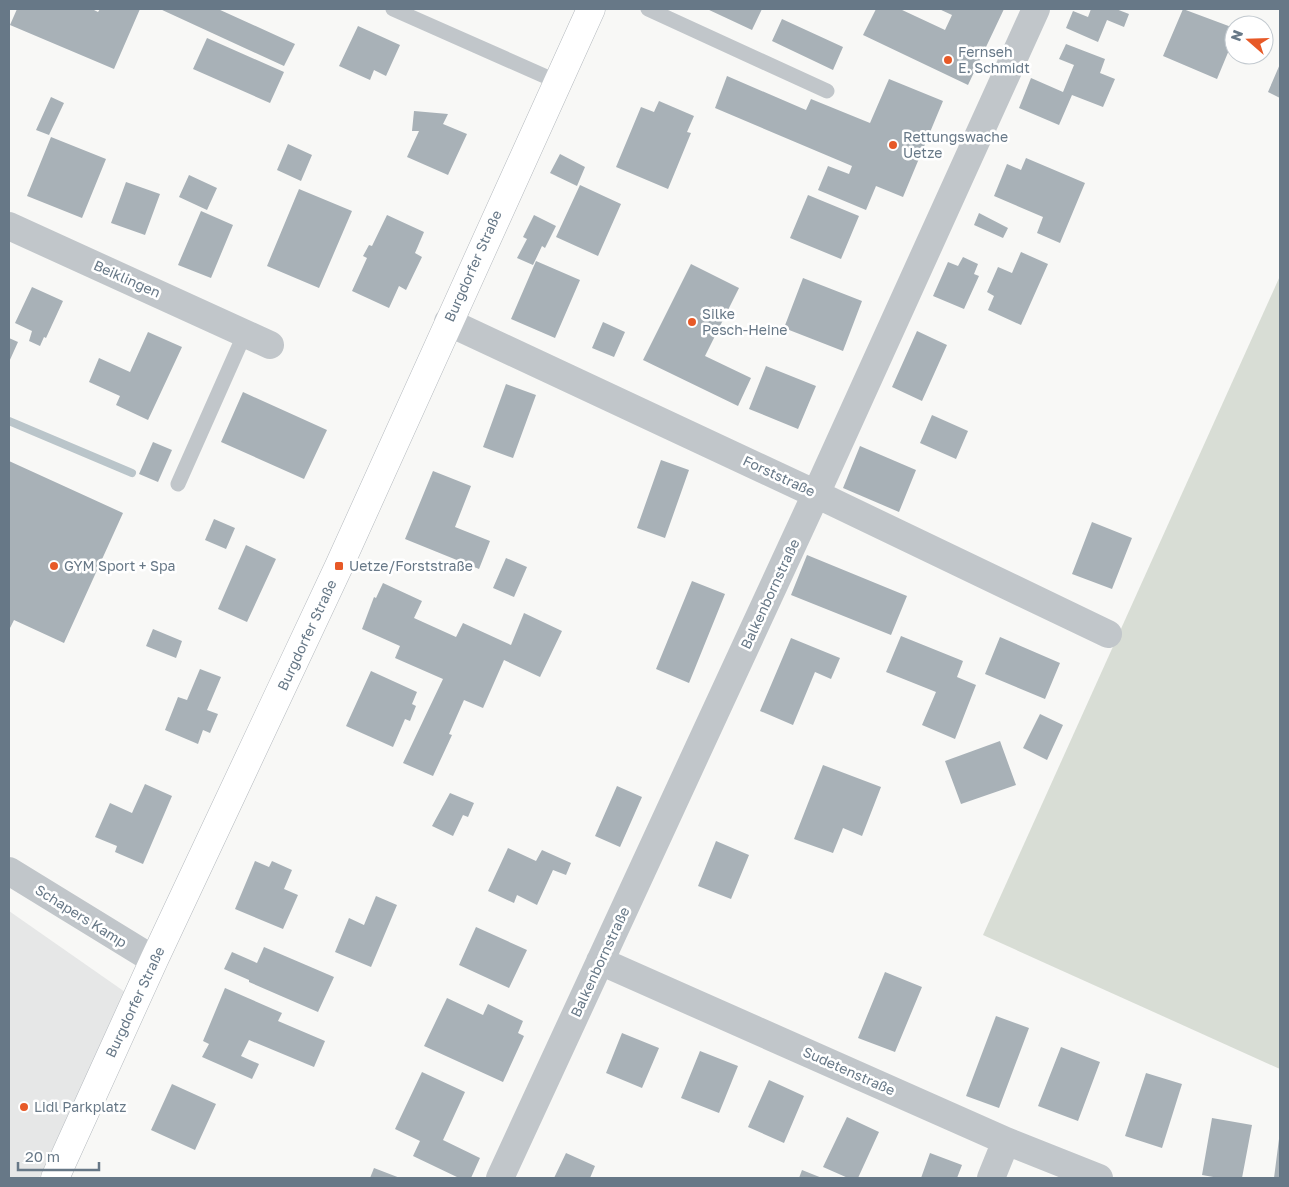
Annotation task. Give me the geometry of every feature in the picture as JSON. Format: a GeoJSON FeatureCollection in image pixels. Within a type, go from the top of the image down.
{"type":"FeatureCollection","features":[{"type":"Feature","properties":{"kind":"main road","name":"Burgdorfer Straße"},"geometry":{"type":"LineString","coordinates":[[56,1178],[154,960],[335,575],[591,9]]}},
{"type":"Feature","properties":{"kind":"street","name":"Balkenbornstraße"},"geometry":{"type":"LineString","coordinates":[[500,1178],[816,494],[1036,9]]}},
{"type":"Feature","properties":{"kind":"street","name":"Beiklingen"},"geometry":{"type":"LineString","coordinates":[[9,226],[270,345]]}},
{"type":"Feature","properties":{"kind":"street","name":"Forststraße"},"geometry":{"type":"LineString","coordinates":[[448,322],[816,494],[1108,634]]}},
{"type":"Feature","properties":{"kind":"street","name":"Schapers Kamp"},"geometry":{"type":"LineString","coordinates":[[9,871],[154,960]]}},
{"type":"Feature","properties":{"kind":"street","name":"Sudetenstraße"},"geometry":{"type":"LineString","coordinates":[[600,961],[1006,1141],[1099,1178]]}},
{"type":"Feature","properties":{"kind":"street"},"geometry":{"type":"LineString","coordinates":[[991,1178],[1006,1141]]}},
{"type":"Feature","properties":{"kind":"lane"},"geometry":{"type":"LineString","coordinates":[[393,9],[558,82]]}},
{"type":"Feature","properties":{"kind":"lane"},"geometry":{"type":"LineString","coordinates":[[648,9],[827,91]]}},
{"type":"Feature","properties":{"kind":"lane"},"geometry":{"type":"LineString","coordinates":[[178,484],[245,333]]}},
{"type":"Feature","properties":{"kind":"shaded area"},"geometry":{"type":"Polygon","coordinates":[[[1280,276],[1280,1069],[983,935],[1280,276]]]}},
{"type":"Feature","properties":{"kind":"shaded area"},"geometry":{"type":"Polygon","coordinates":[[[9,911],[125,992],[39,1178],[9,1178],[9,911]]]}},
{"type":"Feature","properties":{"kind":"building"},"geometry":{"type":"Polygon","coordinates":[[[17,9],[92,9],[98,12],[100,9],[140,9],[114,69],[10,25],[17,9]]]}},
{"type":"Feature","properties":{"kind":"building"},"geometry":{"type":"Polygon","coordinates":[[[160,9],[218,9],[295,44],[284,66],[160,9]]]}},
{"type":"Feature","properties":{"kind":"building"},"geometry":{"type":"Polygon","coordinates":[[[707,9],[762,9],[752,30],[707,9]]]}},
{"type":"Feature","properties":{"kind":"building","name":"Fernseh E. Schmidt"},"geometry":{"type":"Polygon","coordinates":[[[876,9],[900,9],[945,30],[952,15],[939,9],[1004,9],[968,85],[863,35],[876,9]]]}},
{"type":"Feature","properties":{"kind":"building"},"geometry":{"type":"Polygon","coordinates":[[[1091,9],[1116,9],[1129,14],[1124,27],[1107,20],[1098,42],[1066,28],[1073,11],[1088,17],[1091,9]]]}},
{"type":"Feature","properties":{"kind":"building"},"geometry":{"type":"Polygon","coordinates":[[[1183,9],[1224,24],[1224,62],[1217,79],[1163,56],[1183,9]]]}},
{"type":"Feature","properties":{"kind":"building"},"geometry":{"type":"Polygon","coordinates":[[[782,19],[843,47],[833,70],[772,41],[782,19]]]}},
{"type":"Feature","properties":{"kind":"building"},"geometry":{"type":"Polygon","coordinates":[[[358,26],[400,45],[386,76],[374,70],[370,80],[339,66],[358,26]]]}},
{"type":"Feature","properties":{"kind":"building"},"geometry":{"type":"Polygon","coordinates":[[[207,38],[284,72],[270,103],[193,69],[207,38]]]}},
{"type":"Feature","properties":{"kind":"building"},"geometry":{"type":"Polygon","coordinates":[[[1066,44],[1105,59],[1100,73],[1115,79],[1103,107],[1072,95],[1059,125],[1019,108],[1031,78],[1063,92],[1074,65],[1059,59],[1066,44]]]}},
{"type":"Feature","properties":{"kind":"building"},"geometry":{"type":"Polygon","coordinates":[[[1280,64],[1280,98],[1268,92],[1280,64]]]}},
{"type":"Feature","properties":{"kind":"building"},"geometry":{"type":"Polygon","coordinates":[[[727,76],[806,110],[811,99],[870,123],[889,79],[943,101],[903,197],[876,186],[866,210],[818,190],[828,166],[849,174],[852,166],[715,108],[727,76]]]}},
{"type":"Feature","properties":{"kind":"building"},"geometry":{"type":"Polygon","coordinates":[[[51,97],[64,103],[49,135],[36,130],[51,97]]]}},
{"type":"Feature","properties":{"kind":"building"},"geometry":{"type":"Polygon","coordinates":[[[659,101],[694,116],[687,132],[691,133],[668,189],[616,167],[641,107],[654,112],[659,101]]]}},
{"type":"Feature","properties":{"kind":"building"},"geometry":{"type":"Polygon","coordinates":[[[414,111],[448,114],[443,124],[467,134],[448,175],[407,157],[419,131],[412,131],[414,111]]]}},
{"type":"Feature","properties":{"kind":"building"},"geometry":{"type":"Polygon","coordinates":[[[51,137],[106,159],[82,218],[27,196],[51,137]]]}},
{"type":"Feature","properties":{"kind":"building"},"geometry":{"type":"Polygon","coordinates":[[[288,144],[312,155],[301,181],[277,170],[288,144]]]}},
{"type":"Feature","properties":{"kind":"building"},"geometry":{"type":"Polygon","coordinates":[[[560,154],[585,167],[577,186],[550,173],[560,154]]]}},
{"type":"Feature","properties":{"kind":"building"},"geometry":{"type":"Polygon","coordinates":[[[1026,158],[1085,183],[1060,243],[1037,233],[1043,217],[994,196],[1007,164],[1021,170],[1026,158]]]}},
{"type":"Feature","properties":{"kind":"building"},"geometry":{"type":"Polygon","coordinates":[[[189,175],[217,188],[207,210],[179,197],[189,175]]]}},
{"type":"Feature","properties":{"kind":"building"},"geometry":{"type":"Polygon","coordinates":[[[126,182],[160,194],[145,235],[111,223],[126,182]]]}},
{"type":"Feature","properties":{"kind":"building"},"geometry":{"type":"Polygon","coordinates":[[[580,185],[621,204],[598,256],[556,237],[580,185]]]}},
{"type":"Feature","properties":{"kind":"building"},"geometry":{"type":"Polygon","coordinates":[[[299,189],[352,211],[319,288],[267,266],[299,189]]]}},
{"type":"Feature","properties":{"kind":"building"},"geometry":{"type":"Polygon","coordinates":[[[808,195],[859,216],[841,259],[790,238],[808,195]]]}},
{"type":"Feature","properties":{"kind":"building"},"geometry":{"type":"Polygon","coordinates":[[[201,211],[233,225],[211,278],[178,265],[201,211]]]}},
{"type":"Feature","properties":{"kind":"building"},"geometry":{"type":"Polygon","coordinates":[[[979,213],[1008,228],[1003,238],[974,225],[979,213]]]}},
{"type":"Feature","properties":{"kind":"building"},"geometry":{"type":"Polygon","coordinates":[[[387,215],[424,232],[415,253],[422,257],[406,290],[399,286],[389,308],[352,291],[367,258],[363,256],[369,245],[372,246],[387,215]]]}},
{"type":"Feature","properties":{"kind":"building"},"geometry":{"type":"Polygon","coordinates":[[[534,215],[556,226],[545,248],[542,246],[533,265],[517,258],[527,239],[523,237],[534,215]]]}},
{"type":"Feature","properties":{"kind":"building"},"geometry":{"type":"Polygon","coordinates":[[[1021,252],[1048,264],[1021,325],[988,310],[994,296],[987,292],[998,267],[1012,273],[1021,252]]]}},
{"type":"Feature","properties":{"kind":"building"},"geometry":{"type":"Polygon","coordinates":[[[963,257],[978,264],[974,274],[979,276],[964,309],[933,296],[948,262],[958,266],[963,257]]]}},
{"type":"Feature","properties":{"kind":"building"},"geometry":{"type":"Polygon","coordinates":[[[536,261],[580,280],[555,338],[511,319],[536,261]]]}},
{"type":"Feature","properties":{"kind":"building","name":"Silke Pesch-Heine"},"geometry":{"type":"Polygon","coordinates":[[[691,264],[739,288],[705,356],[751,378],[738,406],[643,360],[691,264]]]}},
{"type":"Feature","properties":{"kind":"building"},"geometry":{"type":"Polygon","coordinates":[[[803,278],[862,301],[843,351],[784,328],[803,278]]]}},
{"type":"Feature","properties":{"kind":"building"},"geometry":{"type":"Polygon","coordinates":[[[32,287],[63,301],[46,338],[44,337],[40,346],[29,341],[32,331],[15,323],[32,287]]]}},
{"type":"Feature","properties":{"kind":"building"},"geometry":{"type":"Polygon","coordinates":[[[603,322],[625,332],[614,357],[592,348],[603,322]]]}},
{"type":"Feature","properties":{"kind":"building"},"geometry":{"type":"Polygon","coordinates":[[[917,331],[947,345],[922,401],[892,387],[917,331]]]}},
{"type":"Feature","properties":{"kind":"building"},"geometry":{"type":"Polygon","coordinates":[[[148,332],[182,347],[148,420],[116,405],[120,396],[89,382],[99,358],[130,372],[148,332]]]}},
{"type":"Feature","properties":{"kind":"building"},"geometry":{"type":"Polygon","coordinates":[[[9,338],[18,342],[9,362],[9,338]]]}},
{"type":"Feature","properties":{"kind":"building"},"geometry":{"type":"Polygon","coordinates":[[[766,366],[816,386],[798,429],[749,409],[766,366]]]}},
{"type":"Feature","properties":{"kind":"building"},"geometry":{"type":"Polygon","coordinates":[[[506,384],[536,395],[513,458],[483,447],[506,384]]]}},
{"type":"Feature","properties":{"kind":"building"},"geometry":{"type":"Polygon","coordinates":[[[243,392],[327,430],[304,479],[221,442],[243,392]]]}},
{"type":"Feature","properties":{"kind":"building"},"geometry":{"type":"Polygon","coordinates":[[[932,415],[968,431],[956,459],[920,443],[932,415]]]}},
{"type":"Feature","properties":{"kind":"building"},"geometry":{"type":"Polygon","coordinates":[[[153,442],[172,450],[158,482],[139,474],[153,442]]]}},
{"type":"Feature","properties":{"kind":"building"},"geometry":{"type":"Polygon","coordinates":[[[860,446],[916,470],[899,512],[843,488],[860,446]]]}},
{"type":"Feature","properties":{"kind":"building"},"geometry":{"type":"Polygon","coordinates":[[[661,460],[689,470],[665,538],[637,528],[661,460]]]}},
{"type":"Feature","properties":{"kind":"building","name":"GYM Sport + Spa"},"geometry":{"type":"Polygon","coordinates":[[[9,461],[123,513],[64,643],[14,620],[9,630],[9,461]]]}},
{"type":"Feature","properties":{"kind":"building"},"geometry":{"type":"Polygon","coordinates":[[[433,471],[471,486],[455,527],[490,541],[479,569],[405,539],[433,471]]]}},
{"type":"Feature","properties":{"kind":"building"},"geometry":{"type":"Polygon","coordinates":[[[214,519],[235,528],[226,549],[205,540],[214,519]]]}},
{"type":"Feature","properties":{"kind":"building"},"geometry":{"type":"Polygon","coordinates":[[[1092,522],[1132,538],[1112,589],[1072,574],[1092,522]]]}},
{"type":"Feature","properties":{"kind":"building"},"geometry":{"type":"Polygon","coordinates":[[[246,545],[276,559],[247,622],[218,609],[246,545]]]}},
{"type":"Feature","properties":{"kind":"building"},"geometry":{"type":"Polygon","coordinates":[[[807,555],[907,596],[891,635],[791,595],[807,555]]]}},
{"type":"Feature","properties":{"kind":"building"},"geometry":{"type":"Polygon","coordinates":[[[506,558],[527,567],[514,597],[493,588],[506,558]]]}},
{"type":"Feature","properties":{"kind":"building"},"geometry":{"type":"Polygon","coordinates":[[[692,581],[725,594],[689,683],[656,669],[692,581]]]}},
{"type":"Feature","properties":{"kind":"building"},"geometry":{"type":"Polygon","coordinates":[[[383,583],[422,601],[414,618],[456,637],[463,623],[511,645],[524,613],[562,631],[540,677],[504,660],[483,708],[464,700],[449,734],[452,735],[433,776],[403,763],[443,679],[395,658],[400,646],[362,629],[374,597],[376,598],[383,583]]]}},
{"type":"Feature","properties":{"kind":"building"},"geometry":{"type":"Polygon","coordinates":[[[153,629],[182,641],[176,658],[146,646],[153,629]]]}},
{"type":"Feature","properties":{"kind":"building"},"geometry":{"type":"Polygon","coordinates":[[[901,636],[963,661],[957,677],[976,685],[955,739],[922,725],[936,692],[886,672],[901,636]]]}},
{"type":"Feature","properties":{"kind":"building"},"geometry":{"type":"Polygon","coordinates":[[[1000,637],[1060,663],[1045,699],[985,674],[1000,637]]]}},
{"type":"Feature","properties":{"kind":"building"},"geometry":{"type":"Polygon","coordinates":[[[791,638],[840,658],[831,679],[815,672],[793,725],[760,711],[791,638]]]}},
{"type":"Feature","properties":{"kind":"building"},"geometry":{"type":"Polygon","coordinates":[[[200,669],[221,677],[207,710],[218,714],[210,733],[203,730],[198,744],[165,730],[178,697],[187,700],[200,669]]]}},
{"type":"Feature","properties":{"kind":"building"},"geometry":{"type":"Polygon","coordinates":[[[371,671],[417,692],[412,704],[416,706],[410,721],[405,719],[393,747],[346,726],[371,671]]]}},
{"type":"Feature","properties":{"kind":"building"},"geometry":{"type":"Polygon","coordinates":[[[1040,714],[1063,725],[1047,760],[1023,748],[1040,714]]]}},
{"type":"Feature","properties":{"kind":"building"},"geometry":{"type":"Polygon","coordinates":[[[1000,741],[1016,785],[961,804],[945,761],[1000,741]]]}},
{"type":"Feature","properties":{"kind":"building"},"geometry":{"type":"Polygon","coordinates":[[[823,765],[881,787],[862,836],[843,828],[833,853],[794,839],[823,765]]]}},
{"type":"Feature","properties":{"kind":"building"},"geometry":{"type":"Polygon","coordinates":[[[145,784],[172,796],[143,864],[115,852],[117,846],[95,837],[110,803],[132,813],[145,784]]]}},
{"type":"Feature","properties":{"kind":"building"},"geometry":{"type":"Polygon","coordinates":[[[617,786],[642,797],[620,847],[595,836],[617,786]]]}},
{"type":"Feature","properties":{"kind":"building"},"geometry":{"type":"Polygon","coordinates":[[[450,793],[474,803],[468,817],[463,815],[453,836],[432,826],[450,793]]]}},
{"type":"Feature","properties":{"kind":"building"},"geometry":{"type":"Polygon","coordinates":[[[716,841],[749,855],[731,899],[698,886],[716,841]]]}},
{"type":"Feature","properties":{"kind":"building"},"geometry":{"type":"Polygon","coordinates":[[[508,848],[536,861],[542,850],[571,863],[566,875],[553,870],[537,905],[517,895],[514,903],[488,891],[508,848]]]}},
{"type":"Feature","properties":{"kind":"building"},"geometry":{"type":"Polygon","coordinates":[[[255,861],[269,867],[272,861],[292,870],[284,889],[298,895],[283,929],[235,909],[255,861]]]}},
{"type":"Feature","properties":{"kind":"building"},"geometry":{"type":"Polygon","coordinates":[[[376,896],[397,905],[371,967],[335,952],[349,918],[364,925],[376,896]]]}},
{"type":"Feature","properties":{"kind":"building"},"geometry":{"type":"Polygon","coordinates":[[[476,927],[527,950],[509,988],[459,965],[476,927]]]}},
{"type":"Feature","properties":{"kind":"building"},"geometry":{"type":"Polygon","coordinates":[[[264,947],[334,977],[318,1012],[224,969],[232,952],[257,963],[264,947]]]}},
{"type":"Feature","properties":{"kind":"building"},"geometry":{"type":"Polygon","coordinates":[[[885,972],[922,987],[895,1052],[858,1038],[885,972]]]}},
{"type":"Feature","properties":{"kind":"building"},"geometry":{"type":"Polygon","coordinates":[[[225,988],[282,1013],[278,1021],[325,1041],[314,1067],[249,1040],[241,1056],[259,1064],[252,1079],[202,1057],[209,1044],[203,1041],[225,988]]]}},
{"type":"Feature","properties":{"kind":"building"},"geometry":{"type":"Polygon","coordinates":[[[447,998],[483,1015],[488,1004],[523,1021],[518,1033],[524,1036],[503,1082],[424,1046],[447,998]]]}},
{"type":"Feature","properties":{"kind":"building"},"geometry":{"type":"Polygon","coordinates":[[[996,1016],[1029,1028],[999,1108],[966,1096],[996,1016]]]}},
{"type":"Feature","properties":{"kind":"building"},"geometry":{"type":"Polygon","coordinates":[[[622,1033],[659,1048],[642,1088],[606,1073],[622,1033]]]}},
{"type":"Feature","properties":{"kind":"building"},"geometry":{"type":"Polygon","coordinates":[[[1061,1047],[1100,1062],[1078,1121],[1038,1106],[1061,1047]]]}},
{"type":"Feature","properties":{"kind":"building"},"geometry":{"type":"Polygon","coordinates":[[[700,1051],[738,1066],[719,1113],[681,1098],[700,1051]]]}},
{"type":"Feature","properties":{"kind":"building"},"geometry":{"type":"Polygon","coordinates":[[[422,1072],[465,1092],[443,1140],[480,1158],[471,1178],[459,1178],[413,1156],[420,1141],[395,1129],[422,1072]]]}},
{"type":"Feature","properties":{"kind":"building"},"geometry":{"type":"Polygon","coordinates":[[[1146,1073],[1182,1084],[1162,1148],[1125,1136],[1146,1073]]]}},
{"type":"Feature","properties":{"kind":"building"},"geometry":{"type":"Polygon","coordinates":[[[769,1080],[804,1096],[784,1143],[748,1127],[769,1080]]]}},
{"type":"Feature","properties":{"kind":"building"},"geometry":{"type":"Polygon","coordinates":[[[172,1084],[216,1104],[195,1150],[151,1130],[172,1084]]]}},
{"type":"Feature","properties":{"kind":"building"},"geometry":{"type":"Polygon","coordinates":[[[847,1117],[879,1132],[858,1178],[848,1178],[823,1167],[847,1117]]]}},
{"type":"Feature","properties":{"kind":"building"},"geometry":{"type":"Polygon","coordinates":[[[1212,1118],[1252,1125],[1242,1178],[1219,1178],[1202,1175],[1212,1118]]]}},
{"type":"Feature","properties":{"kind":"building"},"geometry":{"type":"Polygon","coordinates":[[[1279,1139],[1280,1178],[1274,1178],[1279,1139]]]}},
{"type":"Feature","properties":{"kind":"building"},"geometry":{"type":"Polygon","coordinates":[[[566,1153],[595,1166],[590,1178],[554,1178],[566,1153]]]}},
{"type":"Feature","properties":{"kind":"building"},"geometry":{"type":"Polygon","coordinates":[[[930,1153],[962,1165],[957,1178],[921,1178],[930,1153]]]}},
{"type":"Feature","properties":{"kind":"building"},"geometry":{"type":"Polygon","coordinates":[[[374,1168],[400,1178],[370,1178],[374,1168]]]}},
{"type":"Feature","properties":{"kind":"building"},"geometry":{"type":"Polygon","coordinates":[[[802,1170],[822,1178],[799,1178],[802,1170]]]}},
{"type":"Feature","properties":{"kind":"waterway"},"geometry":{"type":"LineString","coordinates":[[9,421],[132,473]]}},
{"type":"Feature","properties":{"kind":"place","name":"Fernseh E. Schmidt"},"geometry":{"type":"Point","coordinates":[948,60]}},
{"type":"Feature","properties":{"kind":"place","name":"Rettungswache Uetze"},"geometry":{"type":"Point","coordinates":[893,145]}},
{"type":"Feature","properties":{"kind":"place","name":"Silke Pesch-Heine"},"geometry":{"type":"Point","coordinates":[692,322]}},
{"type":"Feature","properties":{"kind":"place","name":"GYM Sport + Spa"},"geometry":{"type":"Point","coordinates":[54,566]}},
{"type":"Feature","properties":{"kind":"place","name":"Uetze/Forststraße"},"geometry":{"type":"Point","coordinates":[339,566]}},
{"type":"Feature","properties":{"kind":"place","name":"Lidl Parkplatz"},"geometry":{"type":"Point","coordinates":[24,1107]}}]}
